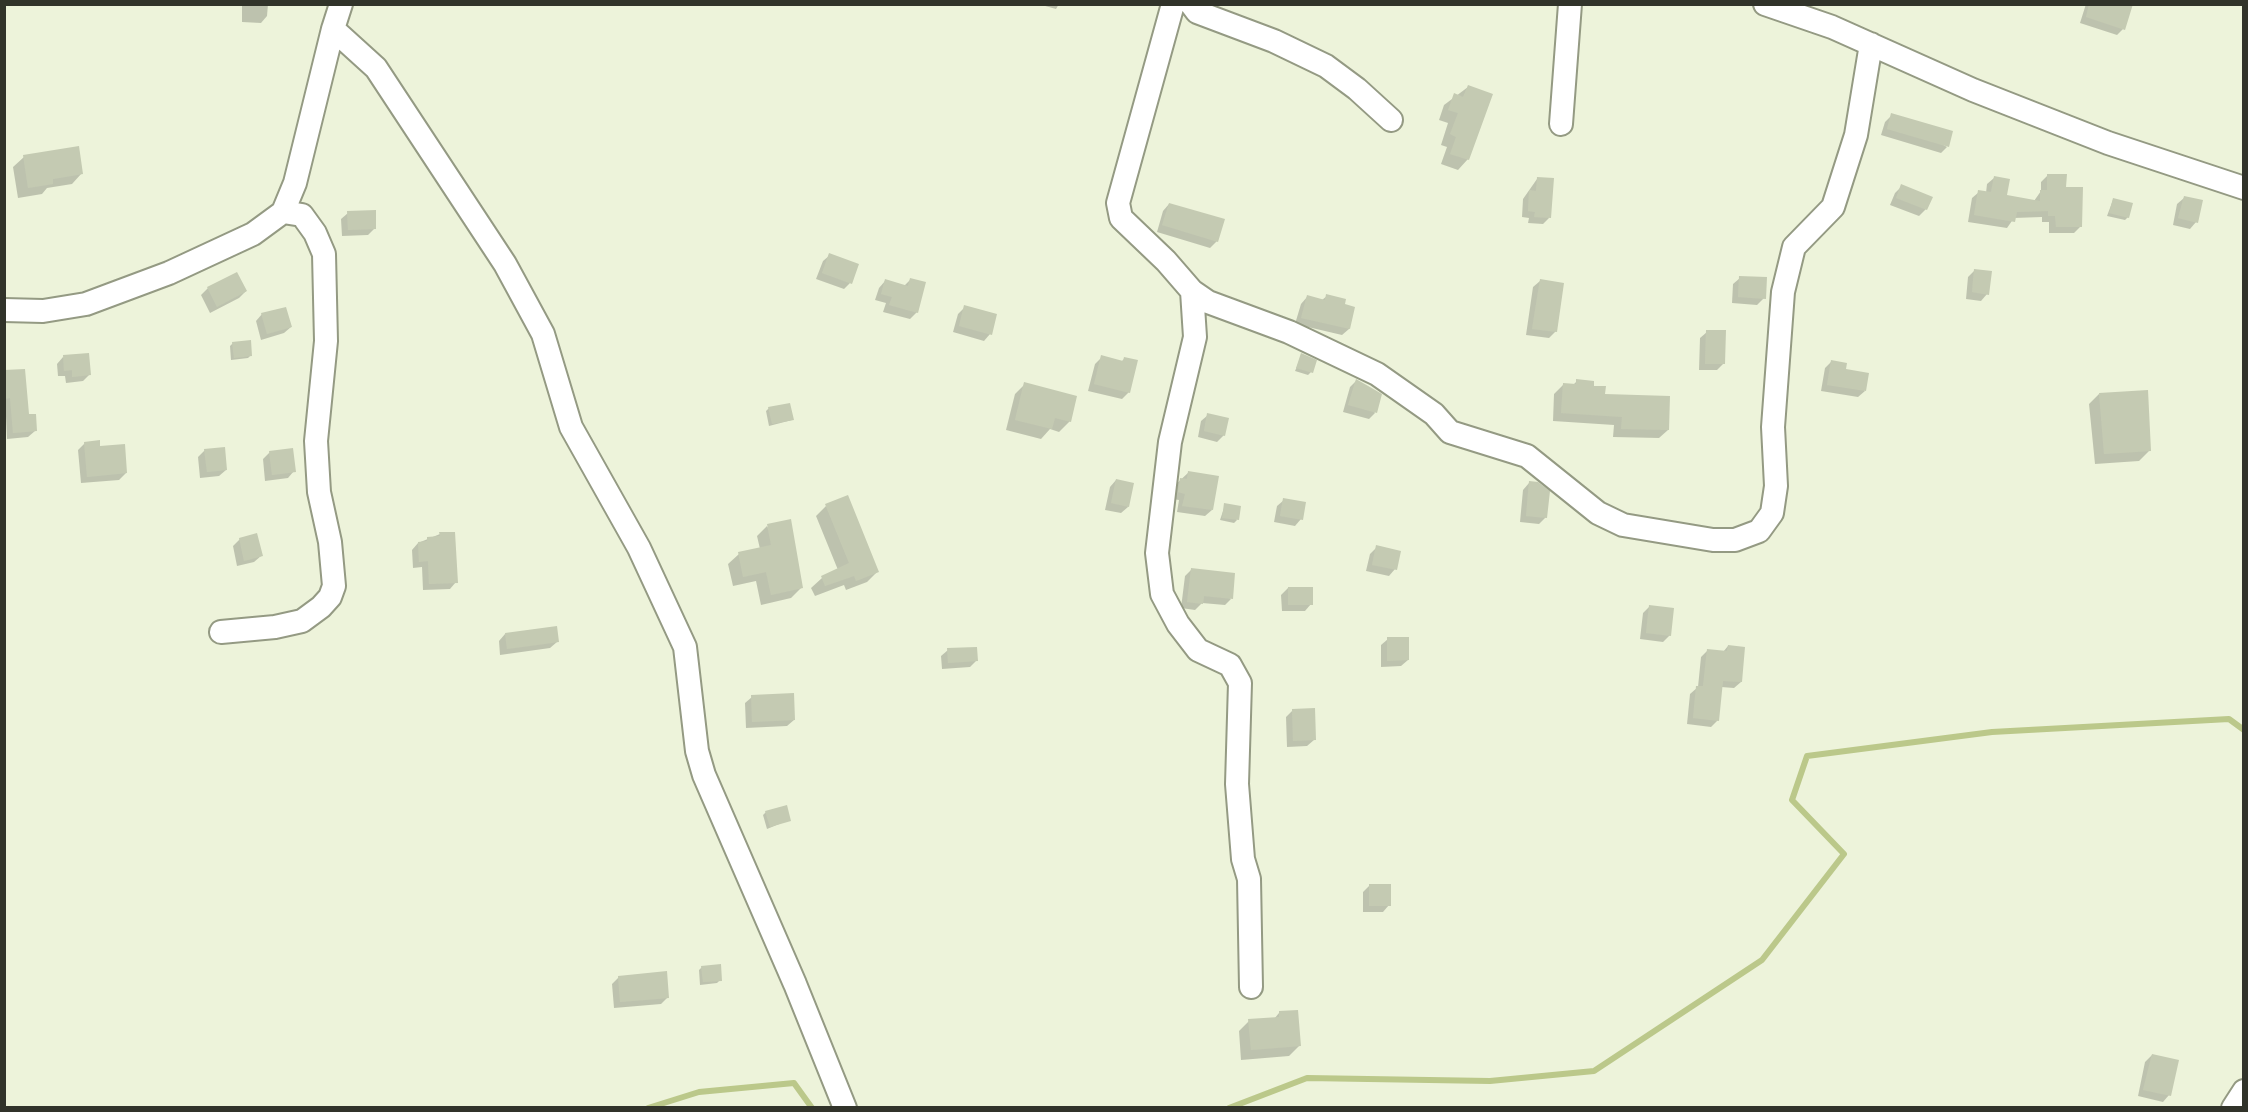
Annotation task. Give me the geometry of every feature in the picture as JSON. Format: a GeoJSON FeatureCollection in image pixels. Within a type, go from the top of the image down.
{"type":"FeatureCollection","features":[{"type":"Feature","properties":{"kind":"street"},"geometry":{"type":"LineString","coordinates":[[4,310],[42,311],[86,304],[169,273],[254,234],[283,212],[295,183],[341,4]]}},
{"type":"Feature","properties":{"kind":"street"},"geometry":{"type":"LineString","coordinates":[[1173,4],[1118,203],[1121,218],[1166,261],[1192,291],[1208,302],[1289,332],[1377,374],[1434,414],[1450,432],[1527,456],[1598,513],[1623,525],[1683,536],[1735,540],[1759,531],[1772,513],[1776,486],[1773,427],[1783,292],[1794,247],[1833,207],[1856,135],[1871,44]]}},
{"type":"Feature","properties":{"kind":"street"},"geometry":{"type":"LineString","coordinates":[[1191,4],[1197,12],[1274,40],[1326,66],[1357,89],[1391,120]]}},
{"type":"Feature","properties":{"kind":"street"},"geometry":{"type":"LineString","coordinates":[[1562,124],[1570,4]]}},
{"type":"Feature","properties":{"kind":"street"},"geometry":{"type":"LineString","coordinates":[[1765,4],[1832,27],[1973,90],[2108,143],[2244,188]]}},
{"type":"Feature","properties":{"kind":"street"},"geometry":{"type":"LineString","coordinates":[[333,28],[376,68],[499,254],[543,334],[571,427],[639,548],[685,647],[697,751],[705,775],[845,1107]]}},
{"type":"Feature","properties":{"kind":"street"},"geometry":{"type":"LineString","coordinates":[[221,632],[275,627],[302,621],[321,607],[330,597],[334,586],[330,542],[319,492],[316,441],[326,341],[324,254],[315,233],[302,215],[283,212]]}},
{"type":"Feature","properties":{"kind":"street"},"geometry":{"type":"LineString","coordinates":[[1192,291],[1195,338],[1170,442],[1157,553],[1162,594],[1178,624],[1198,650],[1230,665],[1240,683],[1237,784],[1243,859],[1249,879],[1251,987]]}},
{"type":"Feature","properties":{"kind":"street"},"geometry":{"type":"LineString","coordinates":[[2233,1107],[2244,1091]]}},
{"type":"Feature","properties":{"kind":"building"},"geometry":{"type":"Polygon","coordinates":[[[2089,4],[2133,4],[2125,30],[2086,17],[2089,4]]]}},
{"type":"Feature","properties":{"kind":"building"},"geometry":{"type":"Polygon","coordinates":[[[1468,85],[1493,94],[1469,160],[1450,154],[1456,137],[1450,134],[1458,113],[1448,110],[1454,93],[1463,97],[1468,85]]]}},
{"type":"Feature","properties":{"kind":"building"},"geometry":{"type":"Polygon","coordinates":[[[1891,113],[1953,131],[1949,147],[1887,129],[1891,113]]]}},
{"type":"Feature","properties":{"kind":"building"},"geometry":{"type":"Polygon","coordinates":[[[79,146],[83,174],[53,179],[53,184],[28,188],[23,155],[79,146]]]}},
{"type":"Feature","properties":{"kind":"building"},"geometry":{"type":"Polygon","coordinates":[[[2047,174],[2067,174],[2066,187],[2083,187],[2082,227],[2056,227],[2055,216],[2048,216],[2048,211],[2017,212],[2015,222],[1974,215],[1978,190],[1991,192],[1994,176],[2010,179],[2007,195],[2040,201],[2040,190],[2047,190],[2047,174]]]}},
{"type":"Feature","properties":{"kind":"building"},"geometry":{"type":"Polygon","coordinates":[[[1537,177],[1554,178],[1551,218],[1534,217],[1535,212],[1528,211],[1529,190],[1536,191],[1537,177]]]}},
{"type":"Feature","properties":{"kind":"building"},"geometry":{"type":"Polygon","coordinates":[[[1901,184],[1933,197],[1927,210],[1896,198],[1901,184]]]}},
{"type":"Feature","properties":{"kind":"building"},"geometry":{"type":"Polygon","coordinates":[[[2184,196],[2203,200],[2198,223],[2178,218],[2184,196]]]}},
{"type":"Feature","properties":{"kind":"building"},"geometry":{"type":"Polygon","coordinates":[[[2113,198],[2133,203],[2129,218],[2109,213],[2113,198]]]}},
{"type":"Feature","properties":{"kind":"building"},"geometry":{"type":"Polygon","coordinates":[[[1169,203],[1225,219],[1218,242],[1162,225],[1169,203]]]}},
{"type":"Feature","properties":{"kind":"building"},"geometry":{"type":"Polygon","coordinates":[[[376,210],[376,229],[348,230],[347,211],[376,210]]]}},
{"type":"Feature","properties":{"kind":"building"},"geometry":{"type":"Polygon","coordinates":[[[829,253],[859,264],[852,284],[822,273],[829,253]]]}},
{"type":"Feature","properties":{"kind":"building"},"geometry":{"type":"Polygon","coordinates":[[[1974,269],[1992,271],[1989,295],[1972,292],[1974,269]]]}},
{"type":"Feature","properties":{"kind":"building"},"geometry":{"type":"Polygon","coordinates":[[[237,272],[247,291],[217,307],[207,287],[237,272]]]}},
{"type":"Feature","properties":{"kind":"building"},"geometry":{"type":"Polygon","coordinates":[[[1739,276],[1767,277],[1766,299],[1738,297],[1739,276]]]}},
{"type":"Feature","properties":{"kind":"building"},"geometry":{"type":"Polygon","coordinates":[[[910,278],[926,282],[918,313],[889,305],[892,297],[881,294],[885,279],[908,286],[910,278]]]}},
{"type":"Feature","properties":{"kind":"building"},"geometry":{"type":"Polygon","coordinates":[[[1540,279],[1564,283],[1557,332],[1532,329],[1540,279]]]}},
{"type":"Feature","properties":{"kind":"building"},"geometry":{"type":"Polygon","coordinates":[[[1326,294],[1346,299],[1345,304],[1355,307],[1350,329],[1301,318],[1307,295],[1325,300],[1326,294]]]}},
{"type":"Feature","properties":{"kind":"building"},"geometry":{"type":"Polygon","coordinates":[[[964,305],[997,314],[992,335],[959,326],[964,305]]]}},
{"type":"Feature","properties":{"kind":"building"},"geometry":{"type":"Polygon","coordinates":[[[286,307],[292,327],[267,334],[261,313],[286,307]]]}},
{"type":"Feature","properties":{"kind":"building"},"geometry":{"type":"Polygon","coordinates":[[[1706,330],[1726,330],[1725,364],[1705,364],[1706,330]]]}},
{"type":"Feature","properties":{"kind":"building"},"geometry":{"type":"Polygon","coordinates":[[[251,340],[252,356],[234,358],[232,342],[251,340]]]}},
{"type":"Feature","properties":{"kind":"building"},"geometry":{"type":"Polygon","coordinates":[[[89,353],[91,375],[72,377],[72,370],[64,371],[63,355],[89,353]]]}},
{"type":"Feature","properties":{"kind":"building"},"geometry":{"type":"Polygon","coordinates":[[[1301,353],[1317,360],[1313,373],[1296,368],[1301,353]]]}},
{"type":"Feature","properties":{"kind":"building"},"geometry":{"type":"Polygon","coordinates":[[[1101,355],[1123,361],[1124,357],[1138,360],[1130,393],[1094,384],[1101,355]]]}},
{"type":"Feature","properties":{"kind":"building"},"geometry":{"type":"Polygon","coordinates":[[[1831,360],[1847,363],[1846,369],[1869,373],[1866,391],[1827,385],[1831,360]]]}},
{"type":"Feature","properties":{"kind":"building"},"geometry":{"type":"Polygon","coordinates":[[[25,369],[29,414],[36,414],[37,431],[13,433],[10,398],[4,399],[4,370],[25,369]]]}},
{"type":"Feature","properties":{"kind":"building"},"geometry":{"type":"Polygon","coordinates":[[[1356,379],[1382,394],[1377,413],[1348,405],[1356,379]]]}},
{"type":"Feature","properties":{"kind":"building"},"geometry":{"type":"Polygon","coordinates":[[[1576,379],[1594,381],[1594,386],[1606,386],[1605,394],[1670,396],[1669,430],[1621,429],[1622,417],[1561,413],[1563,383],[1576,384],[1576,379]]]}},
{"type":"Feature","properties":{"kind":"building"},"geometry":{"type":"Polygon","coordinates":[[[1024,382],[1077,396],[1071,422],[1055,418],[1052,429],[1015,420],[1024,382]]]}},
{"type":"Feature","properties":{"kind":"building"},"geometry":{"type":"Polygon","coordinates":[[[2148,390],[2151,451],[2104,454],[2099,393],[2148,390]]]}},
{"type":"Feature","properties":{"kind":"building"},"geometry":{"type":"Polygon","coordinates":[[[790,403],[794,420],[772,424],[768,407],[790,403]]]}},
{"type":"Feature","properties":{"kind":"building"},"geometry":{"type":"Polygon","coordinates":[[[1207,413],[1229,418],[1225,436],[1204,431],[1207,413]]]}},
{"type":"Feature","properties":{"kind":"building"},"geometry":{"type":"Polygon","coordinates":[[[100,440],[100,446],[125,444],[127,473],[87,477],[84,442],[100,440]]]}},
{"type":"Feature","properties":{"kind":"building"},"geometry":{"type":"Polygon","coordinates":[[[225,447],[227,470],[207,472],[204,449],[225,447]]]}},
{"type":"Feature","properties":{"kind":"building"},"geometry":{"type":"Polygon","coordinates":[[[293,448],[296,472],[272,475],[269,451],[293,448]]]}},
{"type":"Feature","properties":{"kind":"building"},"geometry":{"type":"Polygon","coordinates":[[[1188,471],[1219,476],[1213,510],[1182,506],[1185,494],[1178,492],[1180,478],[1187,479],[1188,471]]]}},
{"type":"Feature","properties":{"kind":"building"},"geometry":{"type":"Polygon","coordinates":[[[1116,479],[1134,483],[1129,507],[1111,503],[1116,479]]]}},
{"type":"Feature","properties":{"kind":"building"},"geometry":{"type":"Polygon","coordinates":[[[1529,481],[1538,482],[1550,491],[1547,518],[1526,516],[1529,481]]]}},
{"type":"Feature","properties":{"kind":"building"},"geometry":{"type":"Polygon","coordinates":[[[848,495],[879,572],[856,581],[854,576],[825,586],[821,576],[849,563],[825,504],[848,495]]]}},
{"type":"Feature","properties":{"kind":"building"},"geometry":{"type":"Polygon","coordinates":[[[1283,498],[1306,502],[1303,520],[1280,516],[1283,498]]]}},
{"type":"Feature","properties":{"kind":"building"},"geometry":{"type":"Polygon","coordinates":[[[1224,503],[1241,506],[1239,520],[1222,518],[1224,503]]]}},
{"type":"Feature","properties":{"kind":"building"},"geometry":{"type":"Polygon","coordinates":[[[791,519],[803,588],[771,595],[766,572],[743,577],[738,552],[771,545],[767,524],[791,519]]]}},
{"type":"Feature","properties":{"kind":"building"},"geometry":{"type":"Polygon","coordinates":[[[439,532],[455,532],[458,583],[429,584],[428,561],[419,562],[418,542],[427,541],[427,537],[440,536],[439,532]]]}},
{"type":"Feature","properties":{"kind":"building"},"geometry":{"type":"Polygon","coordinates":[[[257,533],[263,556],[244,561],[239,538],[257,533]]]}},
{"type":"Feature","properties":{"kind":"building"},"geometry":{"type":"Polygon","coordinates":[[[1376,545],[1401,551],[1397,570],[1372,565],[1376,545]]]}},
{"type":"Feature","properties":{"kind":"building"},"geometry":{"type":"Polygon","coordinates":[[[1191,568],[1235,573],[1233,599],[1204,596],[1203,604],[1187,602],[1191,568]]]}},
{"type":"Feature","properties":{"kind":"building"},"geometry":{"type":"Polygon","coordinates":[[[1288,587],[1313,587],[1313,605],[1288,605],[1288,587]]]}},
{"type":"Feature","properties":{"kind":"building"},"geometry":{"type":"Polygon","coordinates":[[[1649,605],[1674,608],[1671,636],[1646,633],[1649,605]]]}},
{"type":"Feature","properties":{"kind":"building"},"geometry":{"type":"Polygon","coordinates":[[[557,626],[559,642],[507,649],[505,633],[557,626]]]}},
{"type":"Feature","properties":{"kind":"building"},"geometry":{"type":"Polygon","coordinates":[[[1387,637],[1409,637],[1409,660],[1387,661],[1387,637]]]}},
{"type":"Feature","properties":{"kind":"building"},"geometry":{"type":"Polygon","coordinates":[[[1728,645],[1745,647],[1742,682],[1723,681],[1719,721],[1693,718],[1696,686],[1703,686],[1707,649],[1727,651],[1728,645]]]}},
{"type":"Feature","properties":{"kind":"building"},"geometry":{"type":"Polygon","coordinates":[[[977,647],[978,661],[948,663],[947,648],[977,647]]]}},
{"type":"Feature","properties":{"kind":"building"},"geometry":{"type":"Polygon","coordinates":[[[794,693],[795,720],[752,722],[751,695],[794,693]]]}},
{"type":"Feature","properties":{"kind":"building"},"geometry":{"type":"Polygon","coordinates":[[[1315,708],[1316,740],[1293,741],[1292,709],[1315,708]]]}},
{"type":"Feature","properties":{"kind":"building"},"geometry":{"type":"Polygon","coordinates":[[[787,805],[791,821],[770,827],[765,811],[787,805]]]}},
{"type":"Feature","properties":{"kind":"building"},"geometry":{"type":"Polygon","coordinates":[[[1369,884],[1391,884],[1391,906],[1369,906],[1369,884]]]}},
{"type":"Feature","properties":{"kind":"building"},"geometry":{"type":"Polygon","coordinates":[[[721,964],[722,981],[703,982],[701,966],[721,964]]]}},
{"type":"Feature","properties":{"kind":"building"},"geometry":{"type":"Polygon","coordinates":[[[667,971],[669,998],[620,1002],[618,976],[667,971]]]}},
{"type":"Feature","properties":{"kind":"building"},"geometry":{"type":"Polygon","coordinates":[[[1298,1010],[1301,1046],[1251,1050],[1248,1019],[1279,1017],[1279,1011],[1298,1010]]]}},
{"type":"Feature","properties":{"kind":"building"},"geometry":{"type":"Polygon","coordinates":[[[2152,1054],[2179,1060],[2171,1096],[2143,1090],[2152,1054]]]}},
{"type":"Feature","properties":{"kind":"waterway"},"geometry":{"type":"LineString","coordinates":[[1229,1108],[1307,1078],[1490,1081],[1594,1071],[1762,960],[1844,854],[1792,800],[1807,756],[1992,732],[2229,719],[2244,730]]}},
{"type":"Feature","properties":{"kind":"waterway"},"geometry":{"type":"LineString","coordinates":[[648,1108],[699,1092],[794,1083],[812,1108]]}}]}
